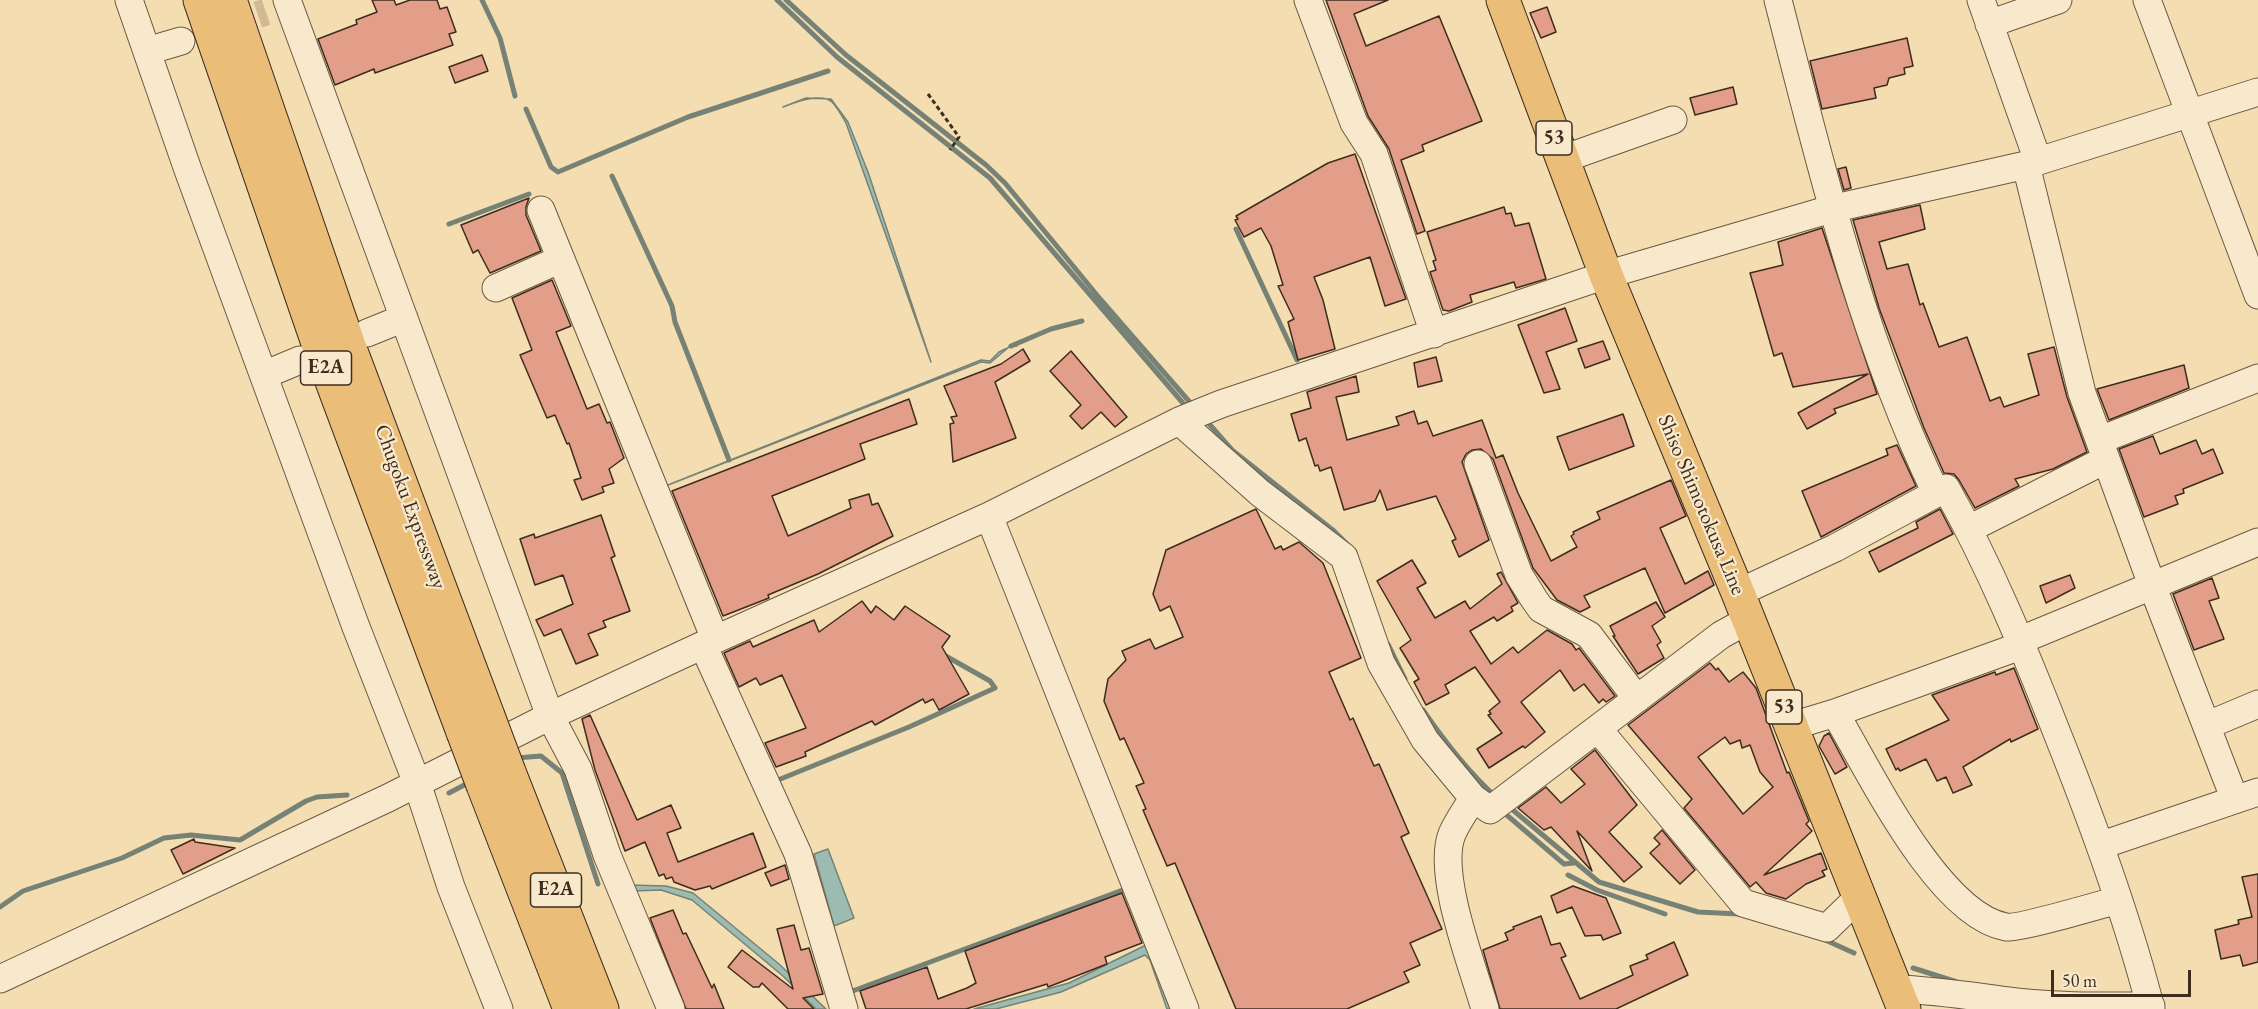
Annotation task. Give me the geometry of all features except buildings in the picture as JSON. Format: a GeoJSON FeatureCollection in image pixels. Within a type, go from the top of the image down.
{"type":"FeatureCollection","features":[{"type":"Feature","properties":{"kind":"main road","name":"Chugoku Expressway"},"geometry":{"type":"LineString","coordinates":[[200,0],[321,352],[496,778],[602,1009]]}},
{"type":"Feature","properties":{"kind":"main road","name":"Chugoku Expressway"},"geometry":{"type":"LineString","coordinates":[[230,0],[350,346],[475,724]]}},
{"type":"Feature","properties":{"kind":"main road","name":"Shiso Shimotokusa Line"},"geometry":{"type":"LineString","coordinates":[[1503,0],[1606,275],[1792,726],[1900,999]]}},
{"type":"Feature","properties":{"kind":"main road","name":"Chugoku Expressway"},"geometry":{"type":"LineString","coordinates":[[496,778],[570,1009]]}},
{"type":"Feature","properties":{"kind":"street"},"geometry":{"type":"LineString","coordinates":[[129,0],[356,627],[417,783],[451,886],[499,1009]]}},
{"type":"Feature","properties":{"kind":"street"},"geometry":{"type":"LineString","coordinates":[[1308,0],[1354,123],[1374,154],[1434,334]]}},
{"type":"Feature","properties":{"kind":"street"},"geometry":{"type":"LineString","coordinates":[[1778,0],[1832,209],[1908,435],[1936,493]]}},
{"type":"Feature","properties":{"kind":"street"},"geometry":{"type":"LineString","coordinates":[[2058,0],[1984,12],[2032,163],[2067,339],[2082,393],[2152,585],[2208,725],[2246,796],[2102,845]]}},
{"type":"Feature","properties":{"kind":"street"},"geometry":{"type":"LineString","coordinates":[[2147,0],[2258,296]]}},
{"type":"Feature","properties":{"kind":"street"},"geometry":{"type":"LineString","coordinates":[[281,6],[404,318],[550,716],[578,769],[607,855],[667,1008]]}},
{"type":"Feature","properties":{"kind":"street"},"geometry":{"type":"LineString","coordinates":[[147,51],[180,41]]}},
{"type":"Feature","properties":{"kind":"street"},"geometry":{"type":"LineString","coordinates":[[0,979],[417,783],[550,716],[989,516],[1179,421],[1263,389],[1606,275],[1832,209],[2032,163],[2258,92]]}},
{"type":"Feature","properties":{"kind":"street"},"geometry":{"type":"LineString","coordinates":[[1563,159],[1673,120]]}},
{"type":"Feature","properties":{"kind":"street"},"geometry":{"type":"LineString","coordinates":[[541,210],[709,642],[798,854],[844,1009]]}},
{"type":"Feature","properties":{"kind":"street"},"geometry":{"type":"LineString","coordinates":[[496,288],[561,259]]}},
{"type":"Feature","properties":{"kind":"street"},"geometry":{"type":"LineString","coordinates":[[367,333],[404,318]]}},
{"type":"Feature","properties":{"kind":"street"},"geometry":{"type":"LineString","coordinates":[[264,375],[300,360]]}},
{"type":"Feature","properties":{"kind":"street"},"geometry":{"type":"LineString","coordinates":[[1969,529],[2103,450],[2258,378]]}},
{"type":"Feature","properties":{"kind":"street"},"geometry":{"type":"LineString","coordinates":[[1179,421],[1260,493],[1344,556],[1381,663],[1425,740],[1473,798],[1490,810],[1721,634],[1743,606],[1835,548],[1946,488],[1969,529],[2022,643],[2102,845],[2151,1007],[2037,1004],[1933,990],[1900,999]]}},
{"type":"Feature","properties":{"kind":"street"},"geometry":{"type":"LineString","coordinates":[[1478,464],[1511,554],[1534,599],[1541,609],[1589,635],[1637,699]]}},
{"type":"Feature","properties":{"kind":"street"},"geometry":{"type":"LineString","coordinates":[[989,516],[1185,1009]]}},
{"type":"Feature","properties":{"kind":"street"},"geometry":{"type":"LineString","coordinates":[[1792,726],[1835,713],[2022,643],[2152,585],[2258,542]]}},
{"type":"Feature","properties":{"kind":"street"},"geometry":{"type":"LineString","coordinates":[[2208,725],[2258,704]]}},
{"type":"Feature","properties":{"kind":"street"},"geometry":{"type":"LineString","coordinates":[[1835,713],[1913,843],[1941,884],[1970,911],[2007,927],[2118,900]]}},
{"type":"Feature","properties":{"kind":"street"},"geometry":{"type":"LineString","coordinates":[[1598,729],[1743,903],[1827,928],[1860,896]]}},
{"type":"Feature","properties":{"kind":"street"},"geometry":{"type":"LineString","coordinates":[[1473,798],[1451,834],[1446,863],[1453,899],[1485,1009]]}},
{"type":"Feature","properties":{"kind":"path"},"geometry":{"type":"LineString","coordinates":[[928,94],[959,137],[950,150]]}},
{"type":"Feature","properties":{"kind":"water"},"geometry":{"type":"Polygon","coordinates":[[[827,99],[831,99],[848,122],[868,172],[931,362],[846,123],[832,102],[827,99]]]}},
{"type":"Feature","properties":{"kind":"water"},"geometry":{"type":"Polygon","coordinates":[[[1008,348],[990,363],[981,362],[663,487],[981,360],[990,361],[999,352],[1008,348]]]}},
{"type":"Feature","properties":{"kind":"water"},"geometry":{"type":"Polygon","coordinates":[[[828,849],[854,918],[834,926],[814,854],[828,849]]]}},
{"type":"Feature","properties":{"kind":"water"},"geometry":{"type":"Polygon","coordinates":[[[630,885],[666,886],[693,893],[779,964],[826,1009],[816,1009],[783,976],[692,900],[661,890],[633,891],[630,885]]]}},
{"type":"Feature","properties":{"kind":"water"},"geometry":{"type":"Polygon","coordinates":[[[1146,945],[1175,1009],[1167,1009],[1150,960],[1145,955],[1061,992],[996,1009],[974,1009],[1069,983],[1146,945]]]}},
{"type":"Feature","properties":{"kind":"waterway"},"geometry":{"type":"LineString","coordinates":[[482,0],[500,38],[515,96]]}},
{"type":"Feature","properties":{"kind":"waterway"},"geometry":{"type":"LineString","coordinates":[[777,0],[837,57],[990,178],[1188,409]]}},
{"type":"Feature","properties":{"kind":"waterway"},"geometry":{"type":"LineString","coordinates":[[786,0],[846,55],[986,165],[1005,183],[1101,300],[1194,407]]}},
{"type":"Feature","properties":{"kind":"waterway"},"geometry":{"type":"LineString","coordinates":[[526,109],[551,167],[558,172],[688,117],[828,71]]}},
{"type":"Feature","properties":{"kind":"waterway"},"geometry":{"type":"LineString","coordinates":[[612,176],[672,306],[675,322],[729,460]]}},
{"type":"Feature","properties":{"kind":"waterway"},"geometry":{"type":"LineString","coordinates":[[449,224],[529,194]]}},
{"type":"Feature","properties":{"kind":"waterway"},"geometry":{"type":"LineString","coordinates":[[1236,229],[1297,360]]}},
{"type":"Feature","properties":{"kind":"waterway"},"geometry":{"type":"LineString","coordinates":[[1011,346],[1051,329],[1082,321]]}},
{"type":"Feature","properties":{"kind":"waterway"},"geometry":{"type":"LineString","coordinates":[[1204,418],[1232,450],[1334,531],[1354,551]]}},
{"type":"Feature","properties":{"kind":"waterway"},"geometry":{"type":"LineString","coordinates":[[1388,644],[1405,679]]}},
{"type":"Feature","properties":{"kind":"waterway"},"geometry":{"type":"LineString","coordinates":[[778,780],[909,727],[995,688],[990,681],[944,655]]}},
{"type":"Feature","properties":{"kind":"waterway"},"geometry":{"type":"LineString","coordinates":[[1423,710],[1457,756],[1496,797]]}},
{"type":"Feature","properties":{"kind":"waterway"},"geometry":{"type":"LineString","coordinates":[[516,758],[541,756],[562,773],[598,884]]}},
{"type":"Feature","properties":{"kind":"waterway"},"geometry":{"type":"LineString","coordinates":[[449,793],[470,782]]}},
{"type":"Feature","properties":{"kind":"waterway"},"geometry":{"type":"LineString","coordinates":[[0,907],[23,891],[122,858],[164,838],[191,835],[240,840],[306,801],[317,797],[347,795]]}},
{"type":"Feature","properties":{"kind":"waterway"},"geometry":{"type":"LineString","coordinates":[[1508,806],[1599,882],[1698,912],[1739,914]]}},
{"type":"Feature","properties":{"kind":"waterway"},"geometry":{"type":"LineString","coordinates":[[1502,811],[1564,864],[1574,863]]}},
{"type":"Feature","properties":{"kind":"waterway"},"geometry":{"type":"LineString","coordinates":[[1568,875],[1597,890],[1665,914]]}},
{"type":"Feature","properties":{"kind":"waterway"},"geometry":{"type":"LineString","coordinates":[[850,992],[1128,888]]}},
{"type":"Feature","properties":{"kind":"waterway"},"geometry":{"type":"LineString","coordinates":[[1823,939],[1854,953]]}},
{"type":"Feature","properties":{"kind":"waterway"},"geometry":{"type":"LineString","coordinates":[[1913,968],[1957,982]]}},
{"type":"Feature","properties":{"kind":"tunnel"},"geometry":{"type":"LineString","coordinates":[[219,28],[266,12]]}}]}
